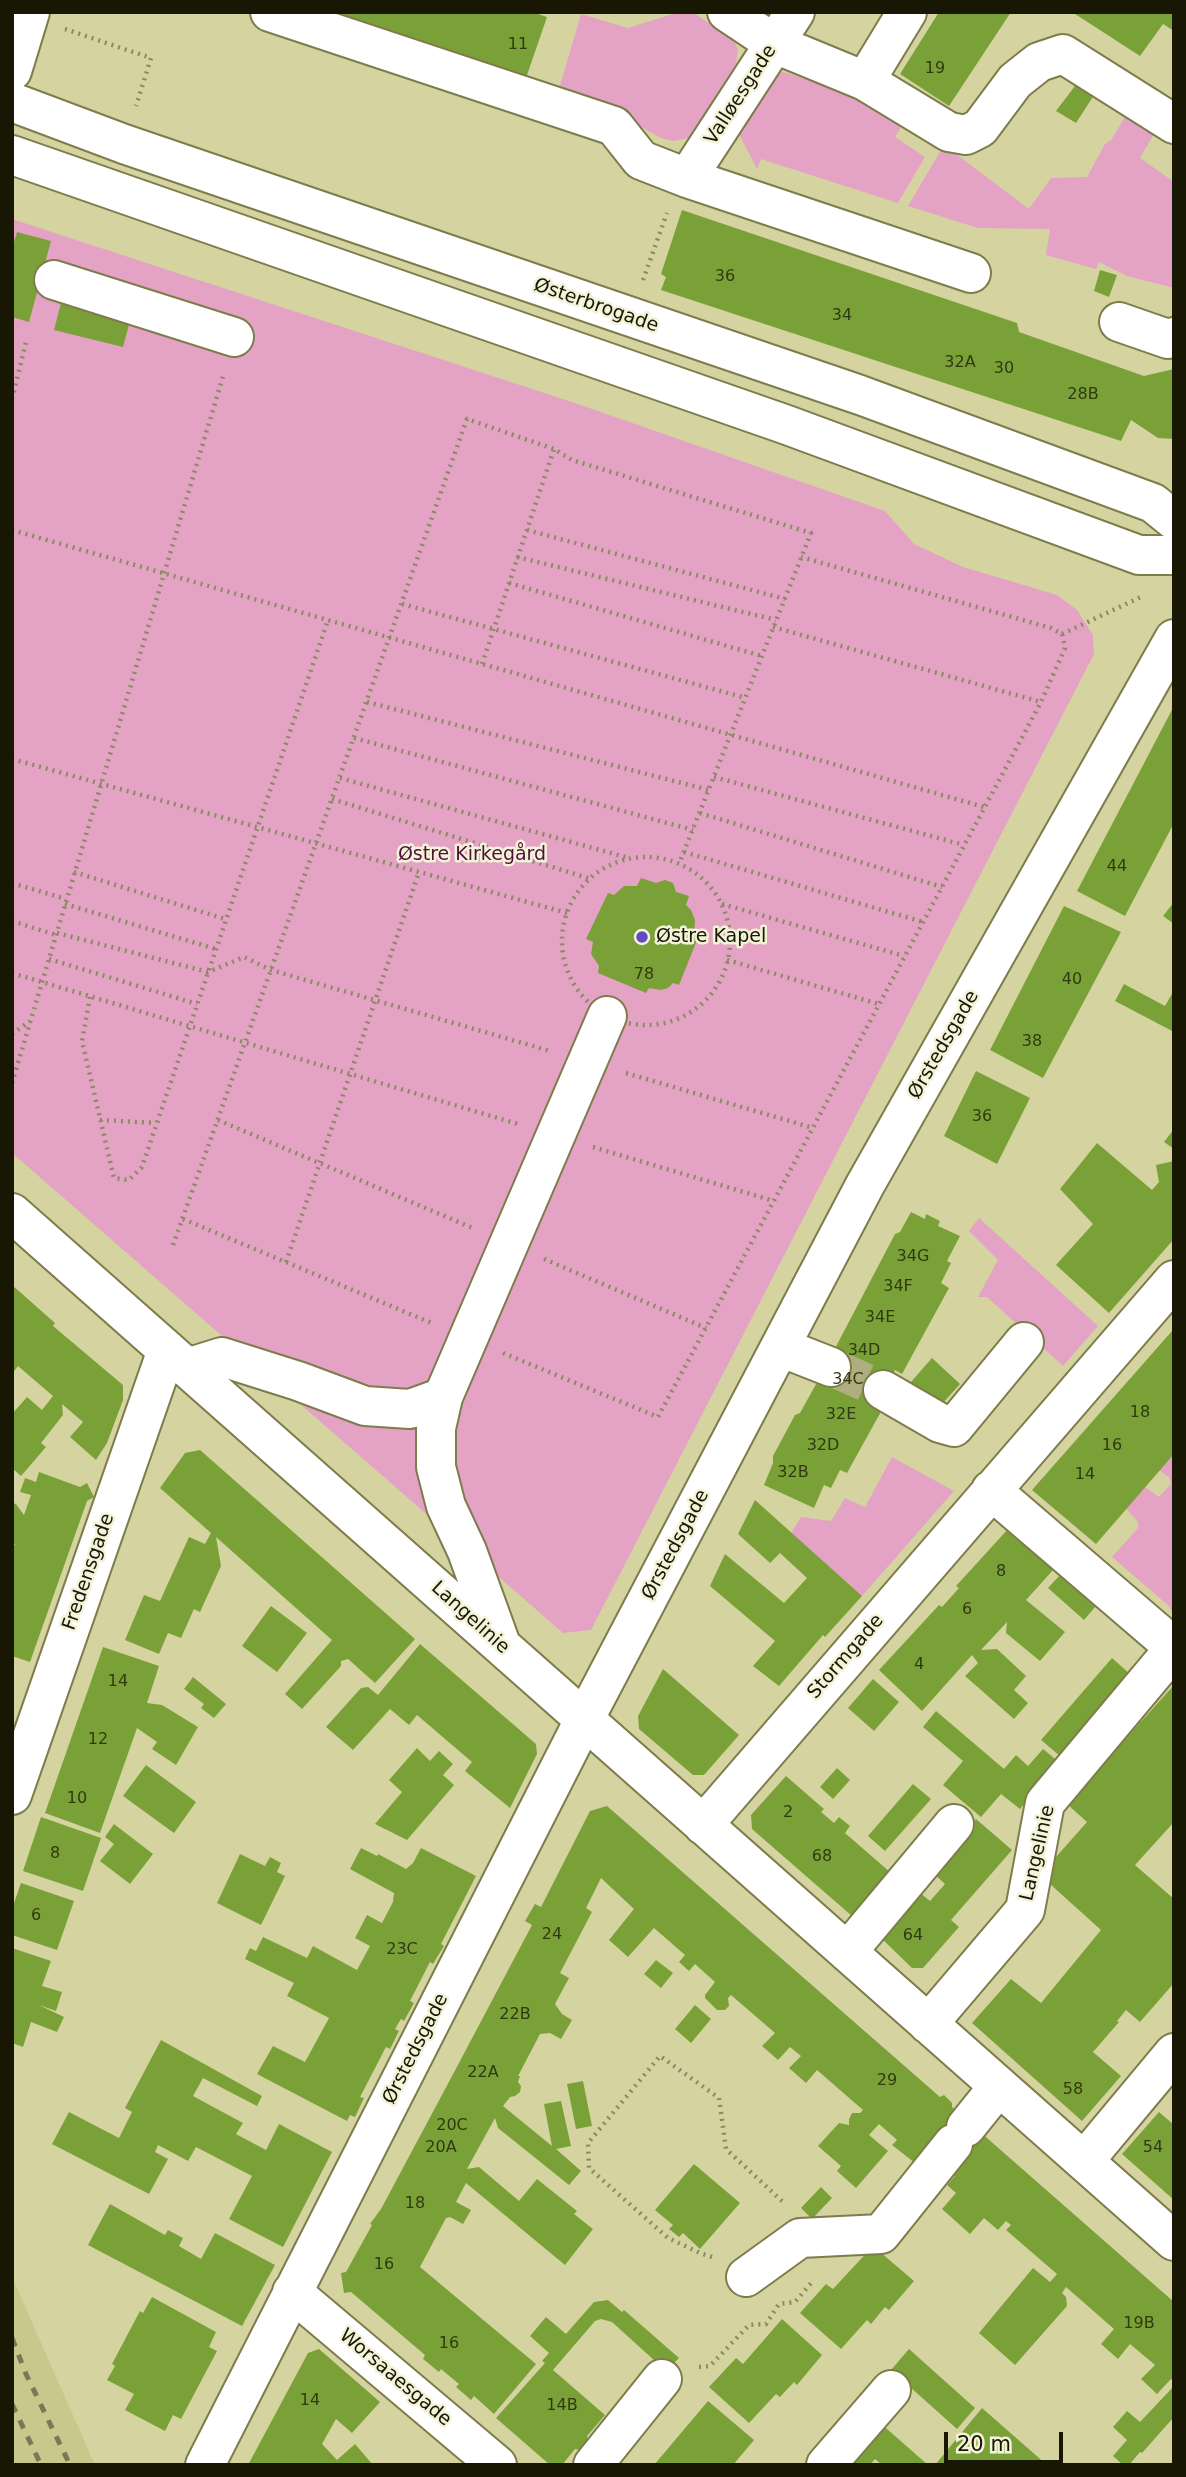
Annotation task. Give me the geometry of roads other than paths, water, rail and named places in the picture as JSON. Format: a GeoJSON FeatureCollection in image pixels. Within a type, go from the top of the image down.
{"type":"FeatureCollection","features":[{"type":"Feature","properties":{"kind":"street"},"geometry":{"type":"LineString","coordinates":[[270,12],[614,126],[641,160],[678,193],[971,273]]}},
{"type":"Feature","properties":{"kind":"street"},"geometry":{"type":"LineString","coordinates":[[727,12],[775,44],[865,81],[949,132],[966,135],[981,128],[1015,81],[1039,62],[1063,54],[1174,124]]}},
{"type":"Feature","properties":{"kind":"street","name":"Valløesgade"},"geometry":{"type":"LineString","coordinates":[[678,193],[795,12]]}},
{"type":"Feature","properties":{"kind":"street"},"geometry":{"type":"LineString","coordinates":[[865,81],[907,12]]}},
{"type":"Feature","properties":{"kind":"street"},"geometry":{"type":"LineString","coordinates":[[12,71],[29,15]]}},
{"type":"Feature","properties":{"kind":"street","name":"Østerbrogade"},"geometry":{"type":"LineString","coordinates":[[12,102],[124,144],[860,395],[1153,503],[1174,520]]}},
{"type":"Feature","properties":{"kind":"street"},"geometry":{"type":"LineString","coordinates":[[12,155],[787,425],[1139,555],[1174,555]]}},
{"type":"Feature","properties":{"kind":"street"},"geometry":{"type":"LineString","coordinates":[[54,280],[234,337]]}},
{"type":"Feature","properties":{"kind":"street"},"geometry":{"type":"LineString","coordinates":[[1119,322],[1168,339],[1174,337]]}},
{"type":"Feature","properties":{"kind":"street","name":"Ørstedsgade"},"geometry":{"type":"LineString","coordinates":[[205,2465],[584,1720],[865,1185],[1174,639]]}},
{"type":"Feature","properties":{"kind":"street"},"geometry":{"type":"LineString","coordinates":[[501,1644],[467,1551],[446,1506],[436,1467],[436,1428],[443,1397],[607,1016]]}},
{"type":"Feature","properties":{"kind":"street","name":"Langelinie"},"geometry":{"type":"LineString","coordinates":[[12,1213],[1174,2241]]}},
{"type":"Feature","properties":{"kind":"street","name":"Stormgade"},"geometry":{"type":"LineString","coordinates":[[703,1825],[1174,1280]]}},
{"type":"Feature","properties":{"kind":"street"},"geometry":{"type":"LineString","coordinates":[[883,1390],[940,1423],[954,1427],[1024,1342]]}},
{"type":"Feature","properties":{"kind":"street"},"geometry":{"type":"LineString","coordinates":[[780,1347],[831,1367]]}},
{"type":"Feature","properties":{"kind":"street"},"geometry":{"type":"LineString","coordinates":[[177,1359],[222,1357],[365,1406],[410,1409],[443,1397]]}},
{"type":"Feature","properties":{"kind":"street","name":"Fredensgade"},"geometry":{"type":"LineString","coordinates":[[12,1795],[177,1359]]}},
{"type":"Feature","properties":{"kind":"street"},"geometry":{"type":"LineString","coordinates":[[991,1490],[1174,1648]]}},
{"type":"Feature","properties":{"kind":"street","name":"Langelinie"},"geometry":{"type":"LineString","coordinates":[[928,2024],[1025,1910],[1045,1803],[1174,1648]]}},
{"type":"Feature","properties":{"kind":"street"},"geometry":{"type":"LineString","coordinates":[[847,1952],[954,1824]]}},
{"type":"Feature","properties":{"kind":"street"},"geometry":{"type":"LineString","coordinates":[[1084,2161],[1174,2053]]}},
{"type":"Feature","properties":{"kind":"street"},"geometry":{"type":"LineString","coordinates":[[751,2273],[800,2238],[881,2234],[999,2087]]}},
{"type":"Feature","properties":{"kind":"street","name":"Worsaaesgade"},"geometry":{"type":"LineString","coordinates":[[292,2292],[497,2465]]}},
{"type":"Feature","properties":{"kind":"street"},"geometry":{"type":"LineString","coordinates":[[593,2465],[662,2379]]}},
{"type":"Feature","properties":{"kind":"street"},"geometry":{"type":"LineString","coordinates":[[826,2465],[891,2390]]}},
{"type":"Feature","properties":{"kind":"tunnel"},"geometry":{"type":"LineString","coordinates":[[831,1367],[883,1390]]}},
{"type":"Feature","properties":{"kind":"railway"},"geometry":{"type":"LineString","coordinates":[[12,2338],[26,2374],[70,2465]]}},
{"type":"Feature","properties":{"kind":"railway"},"geometry":{"type":"LineString","coordinates":[[12,2404],[41,2465]]}},
{"type":"Feature","properties":{"kind":"place","name":"Østre Kapel"},"geometry":{"type":"Point","coordinates":[642,937]}},
{"type":"Feature","properties":{"kind":"park label","name":"Østre Kirkegård"},"geometry":{"type":"Point","coordinates":[472,855]}}]}
